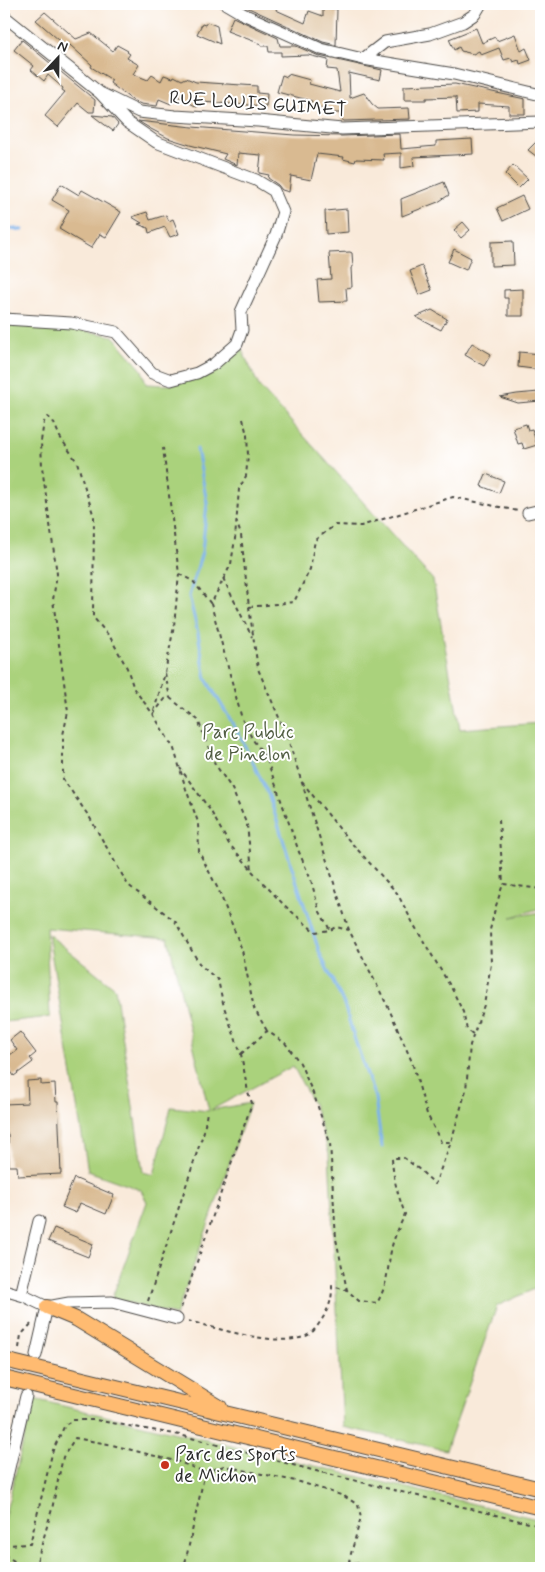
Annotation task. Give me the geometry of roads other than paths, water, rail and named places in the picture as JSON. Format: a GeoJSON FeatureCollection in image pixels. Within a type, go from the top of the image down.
{"type":"FeatureCollection","features":[{"type":"Feature","properties":{"kind":"main road"},"geometry":{"type":"LineString","coordinates":[[48,1307],[76,1320],[234,1415]]}},
{"type":"Feature","properties":{"kind":"main road"},"geometry":{"type":"LineString","coordinates":[[4,1360],[541,1490]]}},
{"type":"Feature","properties":{"kind":"main road"},"geometry":{"type":"LineString","coordinates":[[4,1378],[541,1508]]}},
{"type":"Feature","properties":{"kind":"street"},"geometry":{"type":"LineString","coordinates":[[226,4],[243,14],[321,49],[454,74],[541,95]]}},
{"type":"Feature","properties":{"kind":"street"},"geometry":{"type":"LineString","coordinates":[[364,58],[385,42],[430,34],[463,22],[475,14],[481,4]]}},
{"type":"Feature","properties":{"kind":"street","name":"RUE LOUIS GUIMET"},"geometry":{"type":"LineString","coordinates":[[4,16],[100,93],[139,112],[342,129],[541,122]]}},
{"type":"Feature","properties":{"kind":"street"},"geometry":{"type":"LineString","coordinates":[[4,319],[71,323],[116,332],[152,373],[172,380],[197,373],[214,364],[237,344],[242,330],[241,312],[276,235],[283,212],[274,191],[256,180],[156,142],[127,122],[100,93]]}},
{"type":"Feature","properties":{"kind":"street"},"geometry":{"type":"LineString","coordinates":[[528,513],[541,510]]}},
{"type":"Feature","properties":{"kind":"street"},"geometry":{"type":"LineString","coordinates":[[22,1295],[39,1221]]}},
{"type":"Feature","properties":{"kind":"street"},"geometry":{"type":"LineString","coordinates":[[4,1290],[22,1295],[48,1307],[112,1302],[177,1318]]}},
{"type":"Feature","properties":{"kind":"street"},"geometry":{"type":"LineString","coordinates":[[36,1355],[48,1307]]}},
{"type":"Feature","properties":{"kind":"street"},"geometry":{"type":"LineString","coordinates":[[4,1489],[26,1396]]}},
{"type":"Feature","properties":{"kind":"waterway"},"geometry":{"type":"LineString","coordinates":[[4,227],[22,230]]}},
{"type":"Feature","properties":{"kind":"waterway"},"geometry":{"type":"LineString","coordinates":[[197,449],[207,503],[202,552],[189,596],[206,679],[239,734],[269,796],[320,954],[344,1004],[375,1098],[382,1147]]}},
{"type":"Feature","properties":{"kind":"place","name":"Parc des sports de Michon"},"geometry":{"type":"Point","coordinates":[165,1465]}},
{"type":"Feature","properties":{"kind":"park label","name":"Parc Public de Pinelon"},"geometry":{"type":"Point","coordinates":[248,743]}}]}
